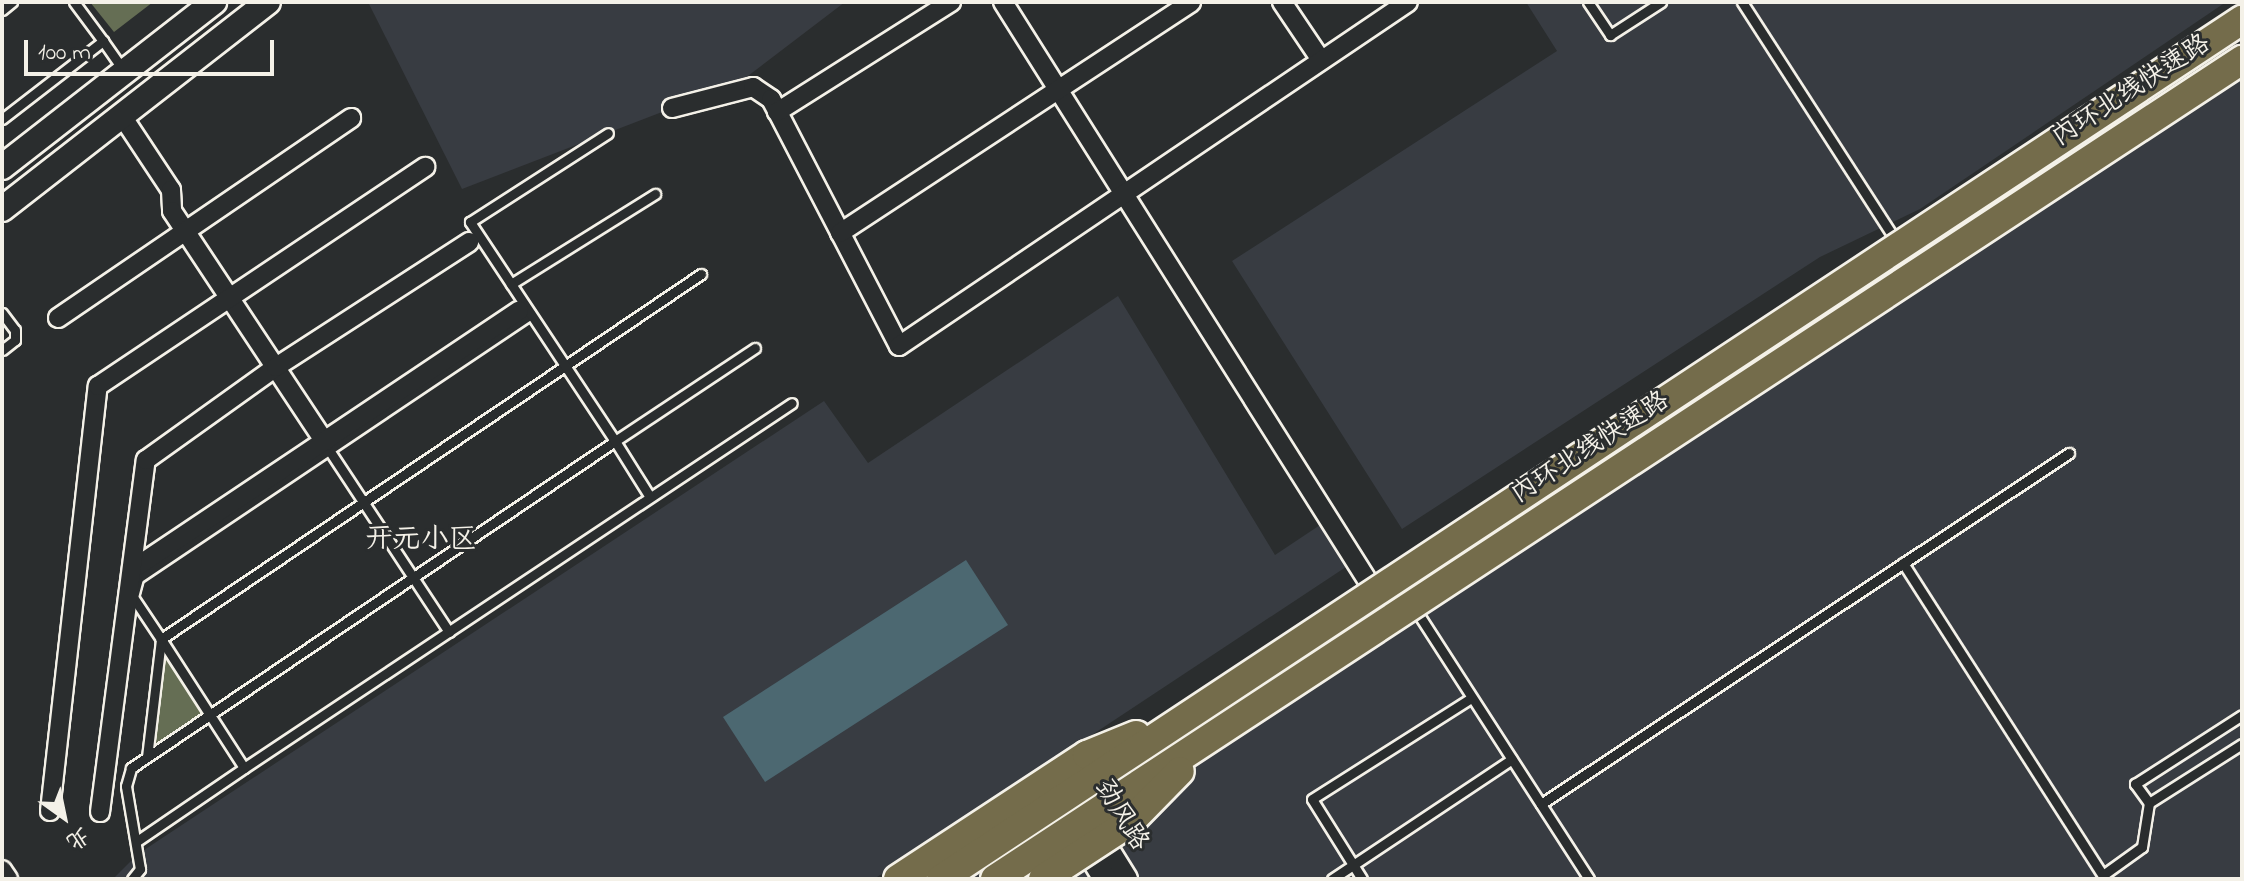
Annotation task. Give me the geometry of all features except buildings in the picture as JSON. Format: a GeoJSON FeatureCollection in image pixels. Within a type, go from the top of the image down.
{"type":"FeatureCollection","features":[{"type":"Feature","properties":{"kind":"highway","name":"内环北线快速路"},"geometry":{"type":"LineString","coordinates":[[941,879],[2242,20]]}},
{"type":"Feature","properties":{"kind":"highway","name":"内环北线快速路"},"geometry":{"type":"LineString","coordinates":[[995,879],[2242,60]]}},
{"type":"Feature","properties":{"kind":"highway"},"geometry":{"type":"LineString","coordinates":[[898,879],[1087,755],[1165,723],[1300,642]]}},
{"type":"Feature","properties":{"kind":"highway"},"geometry":{"type":"LineString","coordinates":[[1043,879],[1130,822],[1190,761],[1314,669]]}},
{"type":"Feature","properties":{"kind":"main road"},"geometry":{"type":"LineString","coordinates":[[2,167],[214,2]]}},
{"type":"Feature","properties":{"kind":"main road"},"geometry":{"type":"LineString","coordinates":[[2,209],[268,2]]}},
{"type":"Feature","properties":{"kind":"main road"},"geometry":{"type":"LineString","coordinates":[[2147,72],[2242,9]]}},
{"type":"Feature","properties":{"kind":"main road"},"geometry":{"type":"LineString","coordinates":[[2175,116],[2242,72]]}},
{"type":"Feature","properties":{"kind":"street"},"geometry":{"type":"LineString","coordinates":[[777,112],[951,2]]}},
{"type":"Feature","properties":{"kind":"street"},"geometry":{"type":"LineString","coordinates":[[1003,2],[1369,583]]}},
{"type":"Feature","properties":{"kind":"street"},"geometry":{"type":"LineString","coordinates":[[840,233],[1057,87],[1191,2]]}},
{"type":"Feature","properties":{"kind":"street"},"geometry":{"type":"LineString","coordinates":[[1282,2],[1321,60]]}},
{"type":"Feature","properties":{"kind":"street"},"geometry":{"type":"LineString","coordinates":[[672,108],[753,87],[771,99],[899,346],[1408,2]]}},
{"type":"Feature","properties":{"kind":"street"},"geometry":{"type":"LineString","coordinates":[[122,116],[171,190],[172,211],[327,446]]}},
{"type":"Feature","properties":{"kind":"street"},"geometry":{"type":"LineString","coordinates":[[58,318],[351,118]]}},
{"type":"Feature","properties":{"kind":"street"},"geometry":{"type":"LineString","coordinates":[[50,811],[98,386],[425,167]]}},
{"type":"Feature","properties":{"kind":"street"},"geometry":{"type":"LineString","coordinates":[[100,812],[146,460],[276,367],[469,242]]}},
{"type":"Feature","properties":{"kind":"street"},"geometry":{"type":"LineString","coordinates":[[136,567],[327,446],[525,313]]}},
{"type":"Feature","properties":{"kind":"street","name":"劲风路"},"geometry":{"type":"LineString","coordinates":[[1105,879],[1058,788],[1126,879]]}},
{"type":"Feature","properties":{"kind":"street"},"geometry":{"type":"LineString","coordinates":[[2,870],[8,879]]}},
{"type":"Feature","properties":{"kind":"lane"},"geometry":{"type":"LineString","coordinates":[[2,10],[12,2]]}},
{"type":"Feature","properties":{"kind":"lane"},"geometry":{"type":"LineString","coordinates":[[74,2],[125,73]]}},
{"type":"Feature","properties":{"kind":"lane"},"geometry":{"type":"LineString","coordinates":[[1588,2],[1610,35],[1661,2]]}},
{"type":"Feature","properties":{"kind":"lane"},"geometry":{"type":"LineString","coordinates":[[1742,2],[1894,238]]}},
{"type":"Feature","properties":{"kind":"lane"},"geometry":{"type":"LineString","coordinates":[[2,119],[103,41]]}},
{"type":"Feature","properties":{"kind":"lane"},"geometry":{"type":"LineString","coordinates":[[608,133],[470,222],[511,284],[525,313],[565,365],[650,497]]}},
{"type":"Feature","properties":{"kind":"lane"},"geometry":{"type":"LineString","coordinates":[[511,284],[655,194]]}},
{"type":"Feature","properties":{"kind":"lane"},"geometry":{"type":"LineString","coordinates":[[147,757],[161,639],[701,274]]}},
{"type":"Feature","properties":{"kind":"lane"},"geometry":{"type":"LineString","coordinates":[[2,313],[15,330],[15,340],[2,350]]}},
{"type":"Feature","properties":{"kind":"lane"},"geometry":{"type":"LineString","coordinates":[[132,879],[140,869],[126,786],[131,768],[755,348]]}},
{"type":"Feature","properties":{"kind":"lane"},"geometry":{"type":"LineString","coordinates":[[137,841],[792,403]]}},
{"type":"Feature","properties":{"kind":"lane"},"geometry":{"type":"LineString","coordinates":[[244,768],[133,597],[138,578],[327,446],[449,632]]}},
{"type":"Feature","properties":{"kind":"lane"},"geometry":{"type":"LineString","coordinates":[[1541,804],[2069,453]]}},
{"type":"Feature","properties":{"kind":"lane"},"geometry":{"type":"LineString","coordinates":[[1903,563],[2104,877],[2142,847],[2149,803],[2135,784],[2242,715]]}},
{"type":"Feature","properties":{"kind":"lane"},"geometry":{"type":"LineString","coordinates":[[1419,615],[1589,879]]}},
{"type":"Feature","properties":{"kind":"lane"},"geometry":{"type":"LineString","coordinates":[[1362,879],[1312,799],[1471,698]]}},
{"type":"Feature","properties":{"kind":"lane"},"geometry":{"type":"LineString","coordinates":[[2149,803],[2242,744]]}},
{"type":"Feature","properties":{"kind":"lane"},"geometry":{"type":"LineString","coordinates":[[1332,879],[1512,759]]}},
{"type":"Feature","properties":{"kind":"shaded area"},"geometry":{"type":"Polygon","coordinates":[[[368,2],[845,2],[740,82],[462,189],[368,2]]]}},
{"type":"Feature","properties":{"kind":"shaded area"},"geometry":{"type":"Polygon","coordinates":[[[1526,2],[2226,2],[1920,209],[1820,257],[1402,529],[1232,261],[1557,51],[1526,2]]]}},
{"type":"Feature","properties":{"kind":"shaded area"},"geometry":{"type":"Polygon","coordinates":[[[2242,72],[2242,879],[968,879],[1065,815],[1079,837],[2242,72]]]}},
{"type":"Feature","properties":{"kind":"shaded area"},"geometry":{"type":"Polygon","coordinates":[[[1118,296],[1275,555],[1329,519],[1355,561],[874,879],[113,879],[138,854],[824,401],[868,463],[1118,296]]]}},
{"type":"Feature","properties":{"kind":"green space"},"geometry":{"type":"Polygon","coordinates":[[[90,2],[153,2],[114,32],[90,2]]]}},
{"type":"Feature","properties":{"kind":"green space"},"geometry":{"type":"Polygon","coordinates":[[[161,639],[210,714],[147,757],[161,639]]]}},
{"type":"Feature","properties":{"kind":"water"},"geometry":{"type":"Polygon","coordinates":[[[966,560],[1008,625],[765,782],[723,717],[966,560]]]}},
{"type":"Feature","properties":{"kind":"district","name":"开元小区"},"geometry":{"type":"Point","coordinates":[421,541]}}]}
